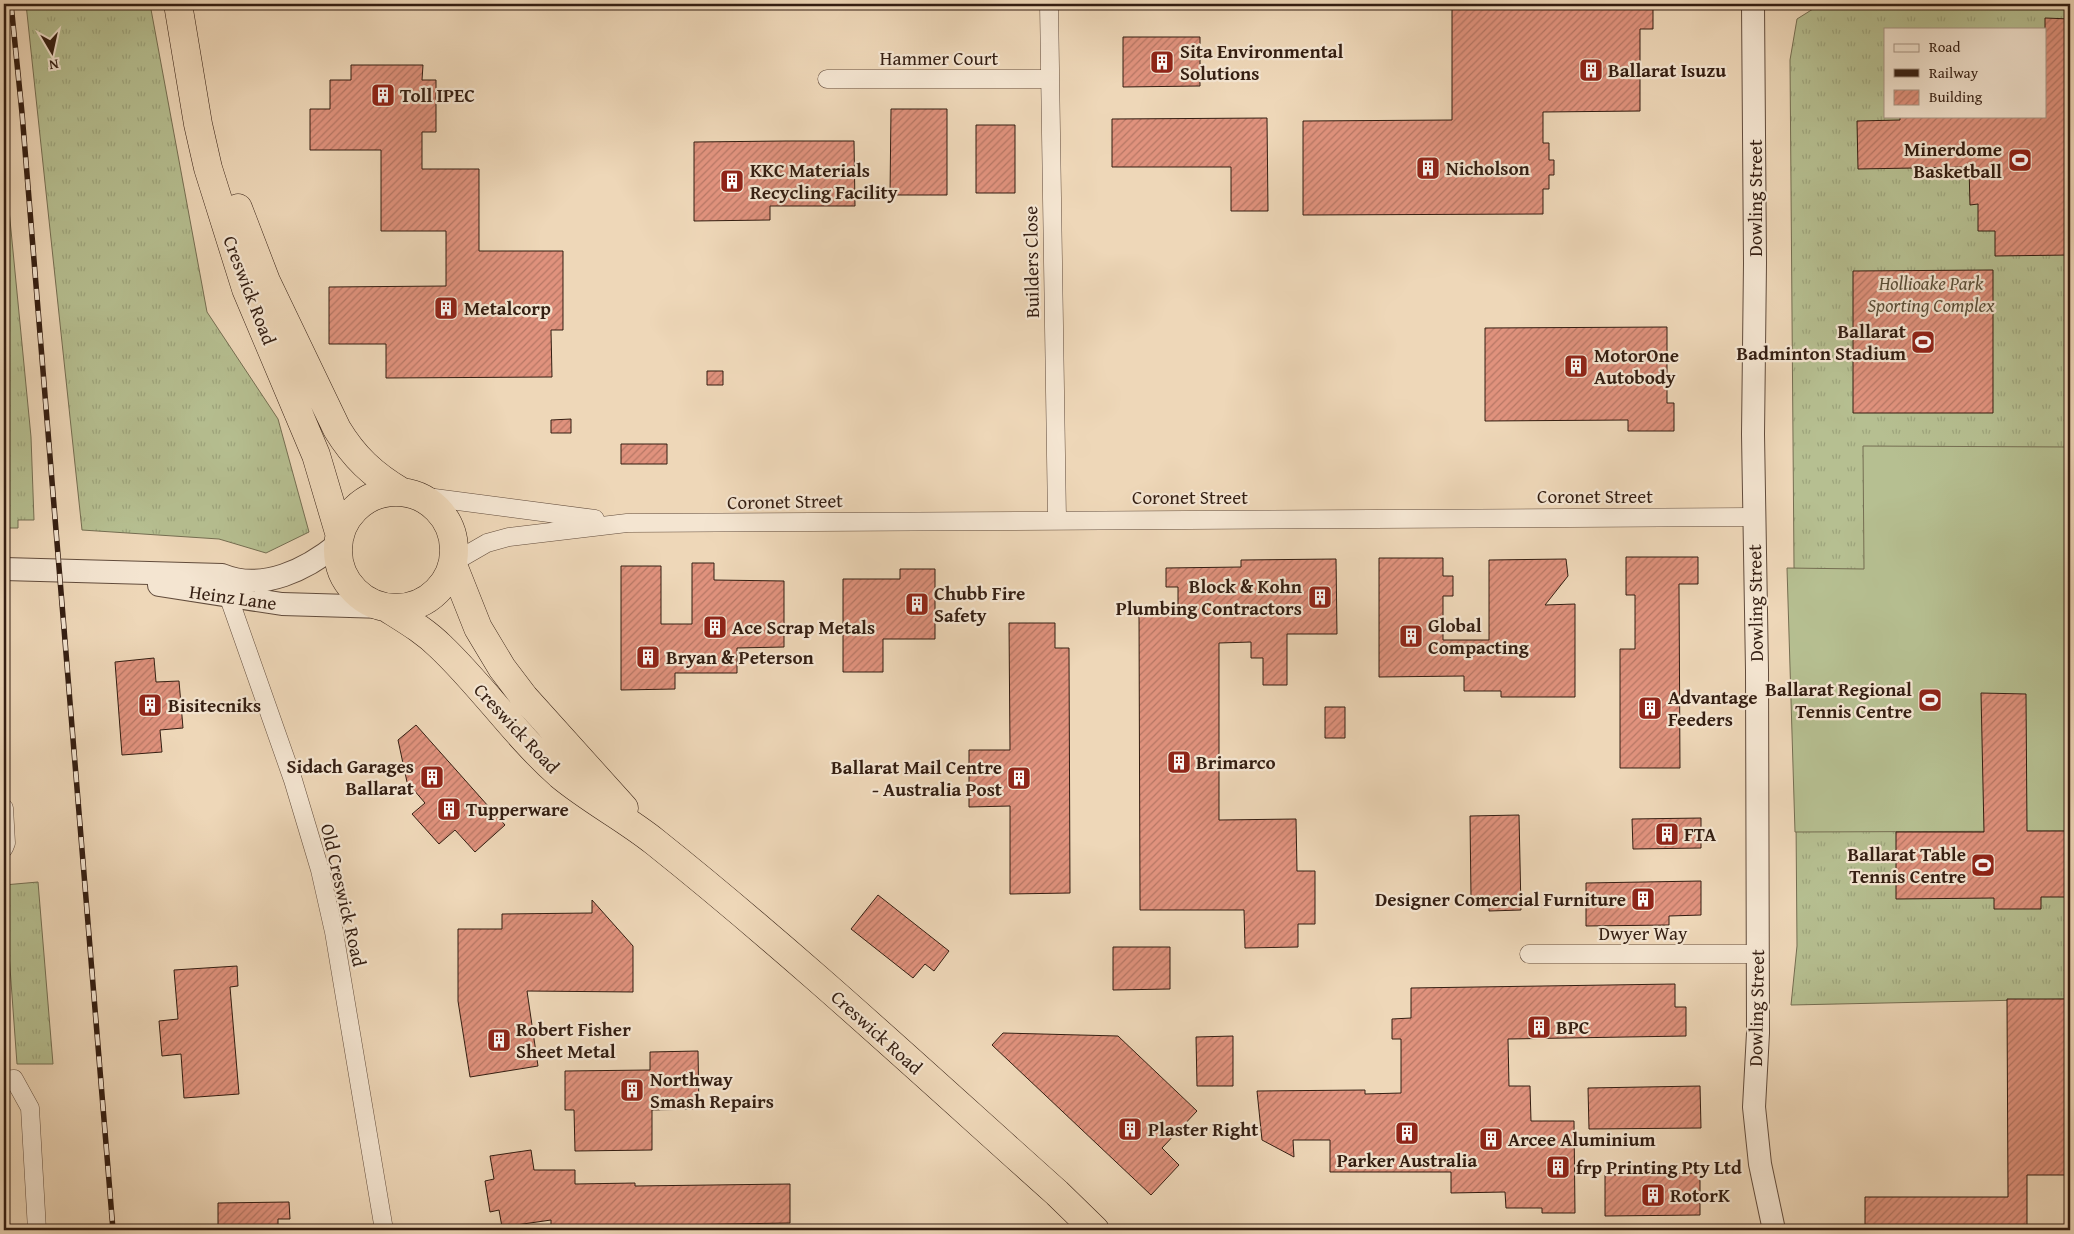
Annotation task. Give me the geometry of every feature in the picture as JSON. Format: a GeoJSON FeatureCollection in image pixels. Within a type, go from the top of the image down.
{"type":"FeatureCollection","features":[{"type":"Feature","properties":{"kind":"highway","name":"Creswick Road"},"geometry":{"type":"LineString","coordinates":[[178,4],[204,150],[238,266],[316,455],[339,540]]}},
{"type":"Feature","properties":{"kind":"highway","name":"Creswick Road"},"geometry":{"type":"LineString","coordinates":[[184,37],[250,242],[308,371],[350,450],[371,472],[410,494]]}},
{"type":"Feature","properties":{"kind":"highway"},"geometry":{"type":"LineString","coordinates":[[381,494],[410,494],[437,508],[450,526],[455,548],[453,563],[445,583],[431,597],[413,606],[386,608],[365,599],[349,585],[340,565],[339,540],[348,517],[363,502],[381,494]]}},
{"type":"Feature","properties":{"kind":"highway","name":"Creswick Road"},"geometry":{"type":"LineString","coordinates":[[453,563],[478,628],[502,668],[524,697],[653,840]]}},
{"type":"Feature","properties":{"kind":"highway","name":"Creswick Road"},"geometry":{"type":"LineString","coordinates":[[386,608],[413,624],[441,647],[508,722],[559,773],[578,789],[653,840],[807,970],[1057,1193],[1095,1230]]}},
{"type":"Feature","properties":{"kind":"street","name":"Builders Close"},"geometry":{"type":"LineString","coordinates":[[1049,4],[1056,519]]}},
{"type":"Feature","properties":{"kind":"street","name":"Dowling Street"},"geometry":{"type":"LineString","coordinates":[[1753,4],[1755,263],[1753,517],[1757,670],[1758,1033],[1754,1107],[1760,1164],[1774,1230]]}},
{"type":"Feature","properties":{"kind":"street","name":"Hammer Court"},"geometry":{"type":"LineString","coordinates":[[827,80],[1050,79]]}},
{"type":"Feature","properties":{"kind":"street","name":"Coronet Street"},"geometry":{"type":"LineString","coordinates":[[410,494],[628,523]]}},
{"type":"Feature","properties":{"kind":"street","name":"Coronet Street"},"geometry":{"type":"LineString","coordinates":[[453,563],[487,543],[509,537],[628,523],[1056,519],[1753,517]]}},
{"type":"Feature","properties":{"kind":"street","name":"Heinz Lane"},"geometry":{"type":"LineString","coordinates":[[230,588],[282,576],[305,567],[339,540]]}},
{"type":"Feature","properties":{"kind":"street","name":"Heinz Lane"},"geometry":{"type":"LineString","coordinates":[[4,569],[84,572],[230,588],[314,606],[386,608]]}},
{"type":"Feature","properties":{"kind":"street","name":"Old Creswick Road"},"geometry":{"type":"LineString","coordinates":[[230,588],[293,780],[320,870],[334,932],[384,1230]]}},
{"type":"Feature","properties":{"kind":"street"},"geometry":{"type":"LineString","coordinates":[[4,808],[6,843],[4,848]]}},
{"type":"Feature","properties":{"kind":"street","name":"Dwyer Way"},"geometry":{"type":"LineString","coordinates":[[1529,954],[1757,954]]}},
{"type":"Feature","properties":{"kind":"street"},"geometry":{"type":"LineString","coordinates":[[4,1080],[14,1080],[30,1108],[37,1230]]}},
{"type":"Feature","properties":{"kind":"green space"},"geometry":{"type":"Polygon","coordinates":[[[26,4],[150,4],[207,312],[278,419],[309,532],[266,553],[219,539],[82,530],[26,4]]]}},
{"type":"Feature","properties":{"kind":"green space","name":"Hollioake Park Sporting Complex"},"geometry":{"type":"Polygon","coordinates":[[[1821,4],[2070,4],[2070,999],[1791,1005],[1797,946],[1790,60],[1797,19],[1821,4]]]}},
{"type":"Feature","properties":{"kind":"green space"},"geometry":{"type":"Polygon","coordinates":[[[4,158],[31,437],[34,520],[18,520],[18,528],[4,528],[4,158]]]}},
{"type":"Feature","properties":{"kind":"green space","name":"Ballarat Regional Tennis Centre"},"geometry":{"type":"Polygon","coordinates":[[[1863,446],[2070,447],[2070,831],[1795,832],[1787,568],[1864,569],[1863,446]]]}},
{"type":"Feature","properties":{"kind":"green space"},"geometry":{"type":"Polygon","coordinates":[[[38,882],[53,1064],[17,1064],[4,885],[38,882]]]}},
{"type":"Feature","properties":{"kind":"building"},"geometry":{"type":"Polygon","coordinates":[[[1640,4],[1640,6],[1653,6],[1653,29],[1640,29],[1640,111],[1543,112],[1543,143],[1549,143],[1549,160],[1554,160],[1554,175],[1549,175],[1549,189],[1543,189],[1543,214],[1303,215],[1303,121],[1452,120],[1452,5],[1640,4]]]}},
{"type":"Feature","properties":{"kind":"building","name":"Minerdome Basketball"},"geometry":{"type":"Polygon","coordinates":[[[2045,18],[2070,19],[2070,255],[1995,256],[1995,231],[1978,231],[1978,204],[1970,205],[1969,167],[1858,169],[1857,121],[1900,120],[1900,118],[2046,118],[2045,18]]]}},
{"type":"Feature","properties":{"kind":"building","name":"Sita Environmental Solutions"},"geometry":{"type":"Polygon","coordinates":[[[1123,37],[1200,37],[1200,86],[1123,87],[1123,37]]]}},
{"type":"Feature","properties":{"kind":"building"},"geometry":{"type":"Polygon","coordinates":[[[351,65],[423,65],[422,80],[436,80],[436,132],[422,132],[422,169],[479,169],[479,251],[563,251],[563,330],[551,330],[552,377],[386,378],[386,344],[329,344],[329,287],[446,286],[446,231],[381,231],[381,150],[310,150],[310,109],[330,109],[330,80],[351,80],[351,65]]]}},
{"type":"Feature","properties":{"kind":"building"},"geometry":{"type":"Polygon","coordinates":[[[891,109],[947,109],[947,195],[890,195],[891,109]]]}},
{"type":"Feature","properties":{"kind":"building"},"geometry":{"type":"Polygon","coordinates":[[[1267,118],[1268,211],[1231,211],[1231,167],[1112,167],[1112,119],[1267,118]]]}},
{"type":"Feature","properties":{"kind":"building"},"geometry":{"type":"Polygon","coordinates":[[[976,125],[1015,125],[1015,193],[976,193],[976,125]]]}},
{"type":"Feature","properties":{"kind":"building"},"geometry":{"type":"Polygon","coordinates":[[[854,141],[855,206],[770,206],[770,220],[694,221],[694,142],[854,141]]]}},
{"type":"Feature","properties":{"kind":"building","name":"Ballarat Badminton Stadium"},"geometry":{"type":"Polygon","coordinates":[[[1993,270],[1993,413],[1853,413],[1853,271],[1993,270]]]}},
{"type":"Feature","properties":{"kind":"building","name":"MotorOne Autobody"},"geometry":{"type":"Polygon","coordinates":[[[1667,327],[1667,403],[1674,403],[1674,431],[1628,431],[1628,420],[1485,421],[1485,328],[1667,327]]]}},
{"type":"Feature","properties":{"kind":"building"},"geometry":{"type":"Polygon","coordinates":[[[707,371],[723,371],[723,385],[707,385],[707,371]]]}},
{"type":"Feature","properties":{"kind":"building"},"geometry":{"type":"Polygon","coordinates":[[[571,419],[571,433],[551,433],[551,420],[571,419]]]}},
{"type":"Feature","properties":{"kind":"building"},"geometry":{"type":"Polygon","coordinates":[[[621,444],[667,444],[667,464],[621,464],[621,444]]]}},
{"type":"Feature","properties":{"kind":"building","name":"Advantage Feeders"},"geometry":{"type":"Polygon","coordinates":[[[1626,557],[1698,557],[1698,584],[1679,584],[1680,768],[1620,768],[1620,649],[1635,649],[1635,595],[1626,595],[1626,557]]]}},
{"type":"Feature","properties":{"kind":"building"},"geometry":{"type":"Polygon","coordinates":[[[1379,558],[1443,558],[1443,576],[1453,576],[1453,596],[1443,596],[1443,640],[1489,640],[1489,560],[1566,559],[1568,576],[1545,605],[1575,604],[1575,697],[1501,697],[1501,691],[1464,691],[1464,676],[1379,677],[1379,558]]]}},
{"type":"Feature","properties":{"kind":"building"},"geometry":{"type":"Polygon","coordinates":[[[1336,559],[1337,634],[1287,634],[1287,685],[1263,685],[1263,658],[1251,658],[1251,642],[1219,643],[1219,820],[1296,819],[1297,871],[1315,871],[1315,924],[1298,924],[1298,947],[1245,948],[1244,910],[1140,910],[1139,614],[1178,614],[1178,587],[1166,587],[1166,568],[1241,567],[1241,560],[1336,559]]]}},
{"type":"Feature","properties":{"kind":"building"},"geometry":{"type":"Polygon","coordinates":[[[692,563],[714,563],[714,580],[784,581],[784,647],[737,648],[737,673],[675,673],[675,689],[621,690],[621,566],[661,566],[661,624],[692,624],[692,563]]]}},
{"type":"Feature","properties":{"kind":"building"},"geometry":{"type":"Polygon","coordinates":[[[900,569],[935,569],[935,639],[883,639],[883,672],[843,672],[843,579],[900,579],[900,569]]]}},
{"type":"Feature","properties":{"kind":"building","name":"Ballarat Mail Centre - Australia Post"},"geometry":{"type":"Polygon","coordinates":[[[1009,623],[1055,623],[1055,648],[1069,648],[1070,893],[1010,894],[1010,806],[969,807],[969,750],[1010,750],[1009,623]]]}},
{"type":"Feature","properties":{"kind":"building","name":"Bisitecniks"},"geometry":{"type":"Polygon","coordinates":[[[154,658],[156,682],[179,681],[183,728],[160,730],[162,752],[122,755],[115,662],[154,658]]]}},
{"type":"Feature","properties":{"kind":"building","name":"Ballarat Table Tennis Centre"},"geometry":{"type":"Polygon","coordinates":[[[1981,693],[2026,694],[2027,831],[2070,831],[2070,897],[2041,897],[2041,909],[1994,909],[1994,898],[1896,899],[1896,832],[1984,832],[1981,693]]]}},
{"type":"Feature","properties":{"kind":"building"},"geometry":{"type":"Polygon","coordinates":[[[1325,707],[1345,707],[1345,738],[1325,738],[1325,707]]]}},
{"type":"Feature","properties":{"kind":"building"},"geometry":{"type":"Polygon","coordinates":[[[416,725],[505,825],[475,852],[455,830],[439,844],[412,814],[425,803],[407,782],[398,740],[416,725]]]}},
{"type":"Feature","properties":{"kind":"building"},"geometry":{"type":"Polygon","coordinates":[[[1519,815],[1521,910],[1489,911],[1489,897],[1471,898],[1470,816],[1519,815]]]}},
{"type":"Feature","properties":{"kind":"building","name":"FTA"},"geometry":{"type":"Polygon","coordinates":[[[1701,818],[1701,848],[1633,849],[1632,819],[1701,818]]]}},
{"type":"Feature","properties":{"kind":"building","name":"Designer Comercial Furniture"},"geometry":{"type":"Polygon","coordinates":[[[1701,881],[1701,915],[1669,916],[1669,925],[1586,926],[1586,883],[1701,881]]]}},
{"type":"Feature","properties":{"kind":"building"},"geometry":{"type":"Polygon","coordinates":[[[878,895],[949,951],[934,971],[925,964],[913,978],[851,929],[878,895]]]}},
{"type":"Feature","properties":{"kind":"building"},"geometry":{"type":"Polygon","coordinates":[[[592,900],[633,946],[633,992],[527,991],[538,1066],[470,1077],[458,1001],[458,929],[502,929],[502,914],[592,913],[592,900]]]}},
{"type":"Feature","properties":{"kind":"building"},"geometry":{"type":"Polygon","coordinates":[[[1113,947],[1170,947],[1170,989],[1113,990],[1113,947]]]}},
{"type":"Feature","properties":{"kind":"building"},"geometry":{"type":"Polygon","coordinates":[[[237,966],[238,986],[230,987],[239,1094],[184,1098],[181,1054],[162,1056],[159,1021],[178,1019],[174,970],[237,966]]]}},
{"type":"Feature","properties":{"kind":"building"},"geometry":{"type":"Polygon","coordinates":[[[1675,984],[1675,1007],[1686,1007],[1686,1036],[1508,1039],[1509,1086],[1530,1086],[1531,1121],[1574,1121],[1575,1213],[1542,1213],[1542,1208],[1506,1208],[1505,1192],[1451,1193],[1451,1172],[1330,1172],[1330,1140],[1293,1140],[1294,1157],[1262,1140],[1257,1091],[1365,1090],[1365,1094],[1401,1093],[1401,1039],[1392,1039],[1392,1019],[1411,1018],[1411,988],[1675,984]]]}},
{"type":"Feature","properties":{"kind":"building"},"geometry":{"type":"Polygon","coordinates":[[[2007,999],[2070,999],[2070,1175],[2027,1175],[2027,1230],[1865,1230],[1865,1197],[2008,1197],[2007,999]]]}},
{"type":"Feature","properties":{"kind":"building","name":"Plaster Right"},"geometry":{"type":"Polygon","coordinates":[[[1003,1033],[1118,1036],[1197,1111],[1162,1148],[1179,1165],[1151,1195],[992,1045],[1003,1033]]]}},
{"type":"Feature","properties":{"kind":"building"},"geometry":{"type":"Polygon","coordinates":[[[1233,1036],[1233,1086],[1197,1086],[1196,1037],[1233,1036]]]}},
{"type":"Feature","properties":{"kind":"building","name":"Northway Smash Repairs"},"geometry":{"type":"Polygon","coordinates":[[[698,1051],[699,1109],[652,1110],[652,1150],[575,1151],[574,1110],[565,1110],[565,1071],[650,1070],[650,1052],[698,1051]]]}},
{"type":"Feature","properties":{"kind":"building"},"geometry":{"type":"Polygon","coordinates":[[[1700,1086],[1701,1128],[1589,1129],[1588,1088],[1700,1086]]]}},
{"type":"Feature","properties":{"kind":"building"},"geometry":{"type":"Polygon","coordinates":[[[531,1150],[534,1170],[575,1170],[575,1184],[635,1183],[635,1186],[790,1184],[790,1223],[551,1227],[551,1220],[502,1227],[499,1210],[490,1212],[485,1181],[494,1179],[490,1156],[531,1150]]]}},
{"type":"Feature","properties":{"kind":"building","name":"RotorK"},"geometry":{"type":"Polygon","coordinates":[[[1700,1173],[1700,1215],[1605,1216],[1605,1175],[1700,1173]]]}},
{"type":"Feature","properties":{"kind":"building"},"geometry":{"type":"Polygon","coordinates":[[[289,1202],[290,1219],[278,1219],[278,1230],[218,1230],[218,1203],[289,1202]]]}},
{"type":"Feature","properties":{"kind":"railway"},"geometry":{"type":"LineString","coordinates":[[11,4],[22,113],[113,1230]]}},
{"type":"Feature","properties":{"kind":"place","name":"Sita Environmental Solutions"},"geometry":{"type":"Point","coordinates":[1162,62]}},
{"type":"Feature","properties":{"kind":"place","name":"Ballarat Isuzu"},"geometry":{"type":"Point","coordinates":[1591,70]}},
{"type":"Feature","properties":{"kind":"place","name":"Toll IPEC"},"geometry":{"type":"Point","coordinates":[383,95]}},
{"type":"Feature","properties":{"kind":"place","name":"Minerdome Basketball"},"geometry":{"type":"Point","coordinates":[2020,160]}},
{"type":"Feature","properties":{"kind":"place","name":"Nicholson"},"geometry":{"type":"Point","coordinates":[1428,168]}},
{"type":"Feature","properties":{"kind":"place","name":"KKC Materials Recycling Facility"},"geometry":{"type":"Point","coordinates":[732,181]}},
{"type":"Feature","properties":{"kind":"place","name":"Metalcorp"},"geometry":{"type":"Point","coordinates":[446,308]}},
{"type":"Feature","properties":{"kind":"place","name":"Ballarat Badminton Stadium"},"geometry":{"type":"Point","coordinates":[1923,342]}},
{"type":"Feature","properties":{"kind":"place","name":"MotorOne Autobody"},"geometry":{"type":"Point","coordinates":[1576,366]}},
{"type":"Feature","properties":{"kind":"place","name":"Block & Kohn Plumbing Contractors"},"geometry":{"type":"Point","coordinates":[1320,597]}},
{"type":"Feature","properties":{"kind":"place","name":"Chubb Fire Safety"},"geometry":{"type":"Point","coordinates":[917,604]}},
{"type":"Feature","properties":{"kind":"place","name":"Ace Scrap Metals"},"geometry":{"type":"Point","coordinates":[715,627]}},
{"type":"Feature","properties":{"kind":"place","name":"Global Compacting"},"geometry":{"type":"Point","coordinates":[1411,636]}},
{"type":"Feature","properties":{"kind":"place","name":"Bryan & Peterson"},"geometry":{"type":"Point","coordinates":[648,657]}},
{"type":"Feature","properties":{"kind":"place","name":"Ballarat Regional Tennis Centre"},"geometry":{"type":"Point","coordinates":[1930,700]}},
{"type":"Feature","properties":{"kind":"place","name":"Bisitecniks"},"geometry":{"type":"Point","coordinates":[150,705]}},
{"type":"Feature","properties":{"kind":"place","name":"Advantage Feeders"},"geometry":{"type":"Point","coordinates":[1650,708]}},
{"type":"Feature","properties":{"kind":"place","name":"Brimarco"},"geometry":{"type":"Point","coordinates":[1179,762]}},
{"type":"Feature","properties":{"kind":"place","name":"Sidach Garages Ballarat"},"geometry":{"type":"Point","coordinates":[432,777]}},
{"type":"Feature","properties":{"kind":"place","name":"Ballarat Mail Centre - Australia Post"},"geometry":{"type":"Point","coordinates":[1019,778]}},
{"type":"Feature","properties":{"kind":"place","name":"Tupperware"},"geometry":{"type":"Point","coordinates":[449,809]}},
{"type":"Feature","properties":{"kind":"place","name":"FTA"},"geometry":{"type":"Point","coordinates":[1667,834]}},
{"type":"Feature","properties":{"kind":"place","name":"Ballarat Table Tennis Centre"},"geometry":{"type":"Point","coordinates":[1983,865]}},
{"type":"Feature","properties":{"kind":"place","name":"Designer Comercial Furniture"},"geometry":{"type":"Point","coordinates":[1643,899]}},
{"type":"Feature","properties":{"kind":"place","name":"BPC"},"geometry":{"type":"Point","coordinates":[1539,1027]}},
{"type":"Feature","properties":{"kind":"place","name":"Robert Fisher Sheet Metal"},"geometry":{"type":"Point","coordinates":[499,1040]}},
{"type":"Feature","properties":{"kind":"place","name":"Northway Smash Repairs"},"geometry":{"type":"Point","coordinates":[632,1090]}},
{"type":"Feature","properties":{"kind":"place","name":"Plaster Right"},"geometry":{"type":"Point","coordinates":[1130,1129]}},
{"type":"Feature","properties":{"kind":"place","name":"Parker Australia"},"geometry":{"type":"Point","coordinates":[1407,1133]}},
{"type":"Feature","properties":{"kind":"place","name":"Arcee Aluminium"},"geometry":{"type":"Point","coordinates":[1491,1139]}},
{"type":"Feature","properties":{"kind":"place","name":"frp Printing Pty Ltd"},"geometry":{"type":"Point","coordinates":[1558,1167]}},
{"type":"Feature","properties":{"kind":"place","name":"RotorK"},"geometry":{"type":"Point","coordinates":[1653,1195]}}]}
